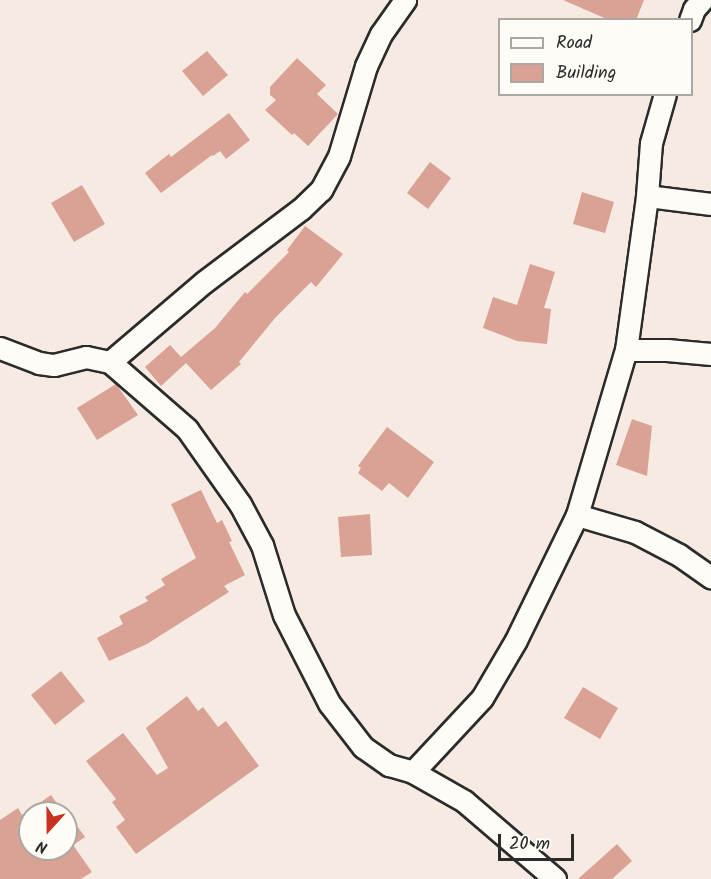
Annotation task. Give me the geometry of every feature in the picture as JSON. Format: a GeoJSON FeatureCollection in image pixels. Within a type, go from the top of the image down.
{"type":"FeatureCollection","features":[{"type":"Feature","properties":{"kind":"street"},"geometry":{"type":"LineString","coordinates":[[110,362],[204,282],[301,209],[321,190],[339,156],[366,66],[381,34],[405,0]]}},
{"type":"Feature","properties":{"kind":"street"},"geometry":{"type":"LineString","coordinates":[[691,18],[694,9],[702,0]]}},
{"type":"Feature","properties":{"kind":"street"},"geometry":{"type":"LineString","coordinates":[[413,772],[482,698],[521,631],[578,514],[626,350],[647,196],[651,143],[664,96]]}},
{"type":"Feature","properties":{"kind":"street"},"geometry":{"type":"LineString","coordinates":[[647,196],[711,204]]}},
{"type":"Feature","properties":{"kind":"street"},"geometry":{"type":"LineString","coordinates":[[0,348],[39,363],[54,365],[86,357],[110,362],[187,429],[240,504],[262,545],[284,615],[329,703],[363,747],[389,765],[413,772],[464,801],[555,879]]}},
{"type":"Feature","properties":{"kind":"street"},"geometry":{"type":"LineString","coordinates":[[626,350],[667,350],[711,354]]}},
{"type":"Feature","properties":{"kind":"street"},"geometry":{"type":"LineString","coordinates":[[578,514],[635,531],[679,555],[711,577]]}},
{"type":"Feature","properties":{"kind":"building"},"geometry":{"type":"Polygon","coordinates":[[[563,0],[644,0],[637,18],[604,18],[563,0]]]}},
{"type":"Feature","properties":{"kind":"building"},"geometry":{"type":"Polygon","coordinates":[[[207,51],[228,75],[203,96],[182,71],[207,51]]]}},
{"type":"Feature","properties":{"kind":"building"},"geometry":{"type":"Polygon","coordinates":[[[297,58],[326,85],[317,94],[338,114],[308,146],[294,133],[292,135],[265,110],[276,100],[270,95],[270,87],[297,58]]]}},
{"type":"Feature","properties":{"kind":"building"},"geometry":{"type":"Polygon","coordinates":[[[229,113],[250,140],[226,159],[220,151],[212,155],[161,193],[145,173],[169,154],[171,157],[229,113]]]}},
{"type":"Feature","properties":{"kind":"building"},"geometry":{"type":"Polygon","coordinates":[[[430,162],[451,178],[428,209],[407,193],[430,162]]]}},
{"type":"Feature","properties":{"kind":"building"},"geometry":{"type":"Polygon","coordinates":[[[82,185],[105,224],[74,242],[51,203],[82,185]]]}},
{"type":"Feature","properties":{"kind":"building"},"geometry":{"type":"Polygon","coordinates":[[[582,192],[614,202],[605,233],[573,224],[582,192]]]}},
{"type":"Feature","properties":{"kind":"building"},"geometry":{"type":"Polygon","coordinates":[[[305,226],[343,254],[316,287],[311,282],[275,318],[239,362],[241,364],[211,390],[186,363],[161,386],[145,367],[170,345],[181,357],[215,328],[245,292],[247,294],[289,252],[287,250],[305,226]]]}},
{"type":"Feature","properties":{"kind":"building"},"geometry":{"type":"Polygon","coordinates":[[[530,264],[555,272],[544,308],[551,309],[547,344],[517,341],[483,328],[493,297],[517,305],[530,264]]]}},
{"type":"Feature","properties":{"kind":"building"},"geometry":{"type":"Polygon","coordinates":[[[116,384],[138,415],[97,440],[77,408],[116,384]]]}},
{"type":"Feature","properties":{"kind":"building"},"geometry":{"type":"Polygon","coordinates":[[[632,419],[652,426],[647,476],[616,465],[632,419]]]}},
{"type":"Feature","properties":{"kind":"building"},"geometry":{"type":"Polygon","coordinates":[[[387,427],[434,462],[408,498],[389,483],[382,491],[358,473],[361,468],[358,466],[387,427]]]}},
{"type":"Feature","properties":{"kind":"building"},"geometry":{"type":"Polygon","coordinates":[[[201,490],[217,523],[222,520],[232,541],[229,542],[245,575],[224,586],[229,592],[147,644],[109,661],[97,638],[123,624],[119,616],[148,601],[145,597],[165,585],[161,579],[196,558],[171,504],[201,490]]]}},
{"type":"Feature","properties":{"kind":"building"},"geometry":{"type":"Polygon","coordinates":[[[370,514],[372,555],[341,557],[338,517],[370,514]]]}},
{"type":"Feature","properties":{"kind":"building"},"geometry":{"type":"Polygon","coordinates":[[[61,671],[85,701],[55,725],[31,695],[61,671]]]}},
{"type":"Feature","properties":{"kind":"building"},"geometry":{"type":"Polygon","coordinates":[[[583,687],[618,708],[600,739],[564,718],[583,687]]]}},
{"type":"Feature","properties":{"kind":"building"},"geometry":{"type":"Polygon","coordinates":[[[187,696],[198,711],[203,707],[218,727],[226,721],[259,766],[136,854],[116,827],[125,820],[112,802],[116,799],[86,761],[123,733],[157,775],[168,768],[146,728],[187,696]]]}},
{"type":"Feature","properties":{"kind":"building"},"geometry":{"type":"Polygon","coordinates":[[[51,795],[55,801],[42,801],[51,795]]]}},
{"type":"Feature","properties":{"kind":"building"},"geometry":{"type":"Polygon","coordinates":[[[18,808],[18,861],[78,861],[78,852],[92,872],[81,879],[0,879],[0,820],[18,808]]]}},
{"type":"Feature","properties":{"kind":"building"},"geometry":{"type":"Polygon","coordinates":[[[78,827],[85,837],[78,842],[78,827]]]}},
{"type":"Feature","properties":{"kind":"building"},"geometry":{"type":"Polygon","coordinates":[[[617,844],[632,861],[612,879],[578,879],[617,844]]]}}]}
